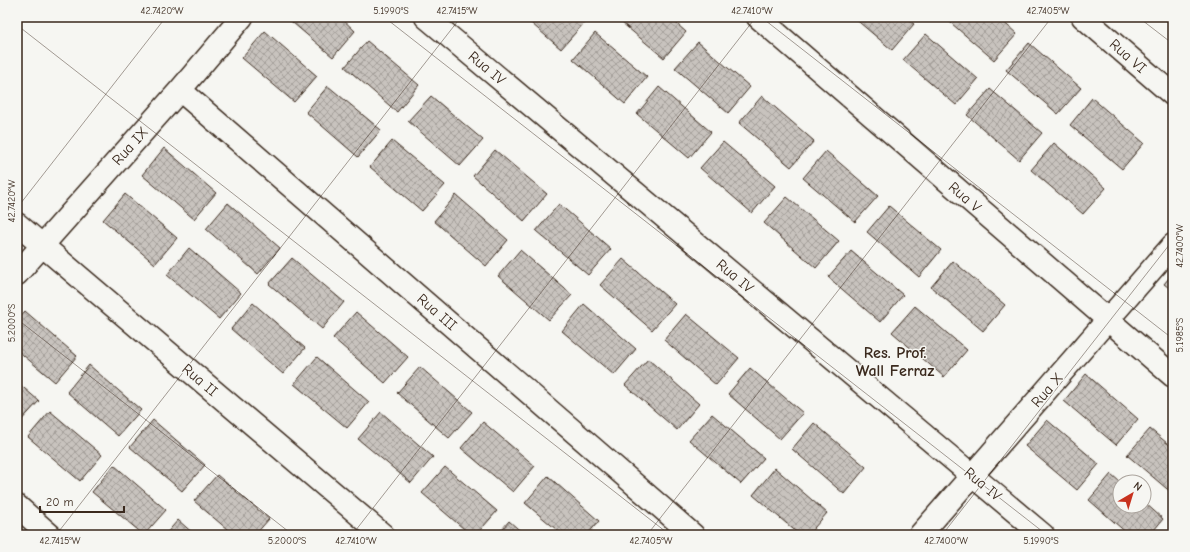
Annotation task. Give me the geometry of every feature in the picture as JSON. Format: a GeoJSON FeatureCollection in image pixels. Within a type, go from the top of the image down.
{"type":"FeatureCollection","features":[{"type":"Feature","properties":{"kind":"street","name":"Rua IX"},"geometry":{"type":"LineString","coordinates":[[17,274],[41,245],[180,90],[242,17]]}},
{"type":"Feature","properties":{"kind":"street","name":"Rua IV"},"geometry":{"type":"LineString","coordinates":[[426,17],[1044,535]]}},
{"type":"Feature","properties":{"kind":"street","name":"Rua V"},"geometry":{"type":"LineString","coordinates":[[758,17],[1173,376]]}},
{"type":"Feature","properties":{"kind":"street","name":"Rua VI"},"geometry":{"type":"LineString","coordinates":[[1083,17],[1173,95]]}},
{"type":"Feature","properties":{"kind":"street","name":"Rua III"},"geometry":{"type":"LineString","coordinates":[[180,90],[693,535]]}},
{"type":"Feature","properties":{"kind":"street","name":"Rua II"},"geometry":{"type":"LineString","coordinates":[[17,224],[383,535]]}},
{"type":"Feature","properties":{"kind":"street","name":"Rua X"},"geometry":{"type":"LineString","coordinates":[[920,535],[1173,245]]}},
{"type":"Feature","properties":{"kind":"street"},"geometry":{"type":"LineString","coordinates":[[17,506],[50,535]]}},
{"type":"Feature","properties":{"kind":"building"},"geometry":{"type":"Polygon","coordinates":[[[286,17],[340,17],[355,31],[333,57],[286,17]]]}},
{"type":"Feature","properties":{"kind":"building"},"geometry":{"type":"Polygon","coordinates":[[[524,17],[577,17],[584,23],[561,49],[524,17]]]}},
{"type":"Feature","properties":{"kind":"building"},"geometry":{"type":"Polygon","coordinates":[[[615,17],[669,17],[686,32],[664,58],[615,17]]]}},
{"type":"Feature","properties":{"kind":"building"},"geometry":{"type":"Polygon","coordinates":[[[853,17],[906,17],[914,24],[892,50],[853,17]]]}},
{"type":"Feature","properties":{"kind":"building"},"geometry":{"type":"Polygon","coordinates":[[[944,17],[998,17],[1017,34],[994,60],[944,17]]]}},
{"type":"Feature","properties":{"kind":"building"},"geometry":{"type":"Polygon","coordinates":[[[265,31],[317,76],[294,102],[242,58],[265,31]]]}},
{"type":"Feature","properties":{"kind":"building"},"geometry":{"type":"Polygon","coordinates":[[[595,33],[647,77],[625,104],[573,59],[595,33]]]}},
{"type":"Feature","properties":{"kind":"building"},"geometry":{"type":"Polygon","coordinates":[[[926,34],[978,79],[956,105],[903,60],[926,34]]]}},
{"type":"Feature","properties":{"kind":"building"},"geometry":{"type":"Polygon","coordinates":[[[367,41],[419,85],[397,112],[345,67],[367,41]]]}},
{"type":"Feature","properties":{"kind":"building"},"geometry":{"type":"Polygon","coordinates":[[[698,42],[750,87],[728,113],[675,68],[698,42]]]}},
{"type":"Feature","properties":{"kind":"building"},"geometry":{"type":"Polygon","coordinates":[[[1029,43],[1081,88],[1058,114],[1006,70],[1029,43]]]}},
{"type":"Feature","properties":{"kind":"building"},"geometry":{"type":"Polygon","coordinates":[[[328,86],[381,130],[358,157],[306,112],[328,86]]]}},
{"type":"Feature","properties":{"kind":"building"},"geometry":{"type":"Polygon","coordinates":[[[659,87],[711,132],[689,158],[637,114],[659,87]]]}},
{"type":"Feature","properties":{"kind":"building"},"geometry":{"type":"Polygon","coordinates":[[[990,89],[1042,133],[1019,160],[967,115],[990,89]]]}},
{"type":"Feature","properties":{"kind":"building"},"geometry":{"type":"Polygon","coordinates":[[[431,96],[483,140],[460,166],[408,121],[431,96]]]}},
{"type":"Feature","properties":{"kind":"building"},"geometry":{"type":"Polygon","coordinates":[[[762,96],[814,141],[791,167],[739,123],[762,96]]]}},
{"type":"Feature","properties":{"kind":"building"},"geometry":{"type":"Polygon","coordinates":[[[1092,98],[1144,143],[1122,169],[1070,125],[1092,98]]]}},
{"type":"Feature","properties":{"kind":"building"},"geometry":{"type":"Polygon","coordinates":[[[392,141],[445,185],[422,211],[370,167],[392,141]]]}},
{"type":"Feature","properties":{"kind":"building"},"geometry":{"type":"Polygon","coordinates":[[[723,142],[775,186],[752,213],[700,168],[723,142]]]}},
{"type":"Feature","properties":{"kind":"building"},"geometry":{"type":"Polygon","coordinates":[[[1054,143],[1106,188],[1083,214],[1031,170],[1054,143]]]}},
{"type":"Feature","properties":{"kind":"building"},"geometry":{"type":"Polygon","coordinates":[[[164,148],[216,193],[194,219],[142,175],[164,148]]]}},
{"type":"Feature","properties":{"kind":"building"},"geometry":{"type":"Polygon","coordinates":[[[495,150],[547,194],[524,221],[473,176],[495,150]]]}},
{"type":"Feature","properties":{"kind":"building"},"geometry":{"type":"Polygon","coordinates":[[[826,151],[878,196],[855,222],[803,178],[826,151]]]}},
{"type":"Feature","properties":{"kind":"building"},"geometry":{"type":"Polygon","coordinates":[[[125,194],[177,238],[155,264],[103,220],[125,194]]]}},
{"type":"Feature","properties":{"kind":"building"},"geometry":{"type":"Polygon","coordinates":[[[456,195],[508,240],[486,266],[434,221],[456,195]]]}},
{"type":"Feature","properties":{"kind":"building"},"geometry":{"type":"Polygon","coordinates":[[[787,197],[839,241],[816,268],[764,223],[787,197]]]}},
{"type":"Feature","properties":{"kind":"building"},"geometry":{"type":"Polygon","coordinates":[[[228,203],[280,248],[258,274],[206,229],[228,203]]]}},
{"type":"Feature","properties":{"kind":"building"},"geometry":{"type":"Polygon","coordinates":[[[559,204],[611,249],[588,275],[536,231],[559,204]]]}},
{"type":"Feature","properties":{"kind":"building"},"geometry":{"type":"Polygon","coordinates":[[[889,206],[941,250],[919,277],[867,232],[889,206]]]}},
{"type":"Feature","properties":{"kind":"building"},"geometry":{"type":"Polygon","coordinates":[[[189,248],[241,293],[219,319],[167,275],[189,248]]]}},
{"type":"Feature","properties":{"kind":"building"},"geometry":{"type":"Polygon","coordinates":[[[520,250],[572,295],[549,320],[498,276],[520,250]]]}},
{"type":"Feature","properties":{"kind":"building"},"geometry":{"type":"Polygon","coordinates":[[[851,251],[903,295],[880,322],[828,277],[851,251]]]}},
{"type":"Feature","properties":{"kind":"building"},"geometry":{"type":"Polygon","coordinates":[[[292,258],[344,302],[322,329],[269,284],[292,258]]]}},
{"type":"Feature","properties":{"kind":"building"},"geometry":{"type":"Polygon","coordinates":[[[623,259],[675,304],[652,330],[600,285],[623,259]]]}},
{"type":"Feature","properties":{"kind":"building"},"geometry":{"type":"Polygon","coordinates":[[[953,261],[1005,305],[983,331],[931,287],[953,261]]]}},
{"type":"Feature","properties":{"kind":"building"},"geometry":{"type":"Polygon","coordinates":[[[1173,273],[1173,291],[1164,284],[1173,273]]]}},
{"type":"Feature","properties":{"kind":"building"},"geometry":{"type":"Polygon","coordinates":[[[253,303],[305,348],[283,374],[231,329],[253,303]]]}},
{"type":"Feature","properties":{"kind":"building"},"geometry":{"type":"Polygon","coordinates":[[[584,304],[636,349],[614,375],[562,331],[584,304]]]}},
{"type":"Feature","properties":{"kind":"building"},"geometry":{"type":"Polygon","coordinates":[[[915,306],[967,350],[944,377],[892,332],[915,306]]]}},
{"type":"Feature","properties":{"kind":"building"},"geometry":{"type":"Polygon","coordinates":[[[25,311],[77,356],[55,382],[17,350],[17,320],[25,311]]]}},
{"type":"Feature","properties":{"kind":"building"},"geometry":{"type":"Polygon","coordinates":[[[356,312],[408,357],[385,383],[333,338],[356,312]]]}},
{"type":"Feature","properties":{"kind":"building"},"geometry":{"type":"Polygon","coordinates":[[[686,314],[739,358],[716,385],[664,340],[686,314]]]}},
{"type":"Feature","properties":{"kind":"building"},"geometry":{"type":"Polygon","coordinates":[[[317,357],[369,402],[347,428],[294,384],[317,357]]]}},
{"type":"Feature","properties":{"kind":"building"},"geometry":{"type":"Polygon","coordinates":[[[648,359],[699,404],[677,430],[625,385],[648,359]]]}},
{"type":"Feature","properties":{"kind":"building"},"geometry":{"type":"Polygon","coordinates":[[[89,365],[141,410],[118,436],[67,392],[89,365]]]}},
{"type":"Feature","properties":{"kind":"building"},"geometry":{"type":"Polygon","coordinates":[[[420,367],[472,412],[449,438],[397,393],[420,367]]]}},
{"type":"Feature","properties":{"kind":"building"},"geometry":{"type":"Polygon","coordinates":[[[750,368],[803,413],[780,439],[728,394],[750,368]]]}},
{"type":"Feature","properties":{"kind":"building"},"geometry":{"type":"Polygon","coordinates":[[[1086,374],[1138,419],[1116,445],[1064,401],[1086,374]]]}},
{"type":"Feature","properties":{"kind":"building"},"geometry":{"type":"Polygon","coordinates":[[[17,382],[39,401],[17,425],[17,382]]]}},
{"type":"Feature","properties":{"kind":"building"},"geometry":{"type":"Polygon","coordinates":[[[50,411],[102,455],[80,481],[28,437],[50,411]]]}},
{"type":"Feature","properties":{"kind":"building"},"geometry":{"type":"Polygon","coordinates":[[[381,412],[433,457],[411,483],[358,439],[381,412]]]}},
{"type":"Feature","properties":{"kind":"building"},"geometry":{"type":"Polygon","coordinates":[[[712,414],[764,458],[741,484],[689,440],[712,414]]]}},
{"type":"Feature","properties":{"kind":"building"},"geometry":{"type":"Polygon","coordinates":[[[153,420],[205,465],[182,491],[130,447],[153,420]]]}},
{"type":"Feature","properties":{"kind":"building"},"geometry":{"type":"Polygon","coordinates":[[[1047,420],[1099,464],[1077,490],[1025,446],[1047,420]]]}},
{"type":"Feature","properties":{"kind":"building"},"geometry":{"type":"Polygon","coordinates":[[[483,422],[535,466],[513,492],[461,448],[483,422]]]}},
{"type":"Feature","properties":{"kind":"building"},"geometry":{"type":"Polygon","coordinates":[[[814,423],[866,467],[844,494],[792,449],[814,423]]]}},
{"type":"Feature","properties":{"kind":"building"},"geometry":{"type":"Polygon","coordinates":[[[1150,429],[1173,448],[1173,494],[1152,476],[1152,474],[1149,474],[1127,455],[1150,429]]]}},
{"type":"Feature","properties":{"kind":"building"},"geometry":{"type":"Polygon","coordinates":[[[114,465],[166,510],[144,535],[92,492],[114,465]]]}},
{"type":"Feature","properties":{"kind":"building"},"geometry":{"type":"Polygon","coordinates":[[[445,467],[497,511],[476,535],[471,535],[422,493],[445,467]]]}},
{"type":"Feature","properties":{"kind":"building"},"geometry":{"type":"Polygon","coordinates":[[[775,468],[827,513],[808,535],[800,535],[753,495],[775,468]]]}},
{"type":"Feature","properties":{"kind":"building"},"geometry":{"type":"Polygon","coordinates":[[[1111,474],[1112,514],[1152,514],[1152,509],[1163,519],[1150,535],[1129,535],[1089,500],[1111,474]]]}},
{"type":"Feature","properties":{"kind":"building"},"geometry":{"type":"Polygon","coordinates":[[[217,475],[269,519],[255,535],[234,535],[194,501],[217,475]]]}},
{"type":"Feature","properties":{"kind":"building"},"geometry":{"type":"Polygon","coordinates":[[[548,476],[599,521],[587,535],[563,535],[525,503],[548,476]]]}},
{"type":"Feature","properties":{"kind":"building"},"geometry":{"type":"Polygon","coordinates":[[[178,520],[195,535],[165,535],[178,520]]]}},
{"type":"Feature","properties":{"kind":"building"},"geometry":{"type":"Polygon","coordinates":[[[509,521],[525,535],[497,535],[509,521]]]}},
{"type":"Feature","properties":{"kind":"district","name":"Res. Prof. Wall Ferraz"},"geometry":{"type":"Point","coordinates":[895,362]}}]}
